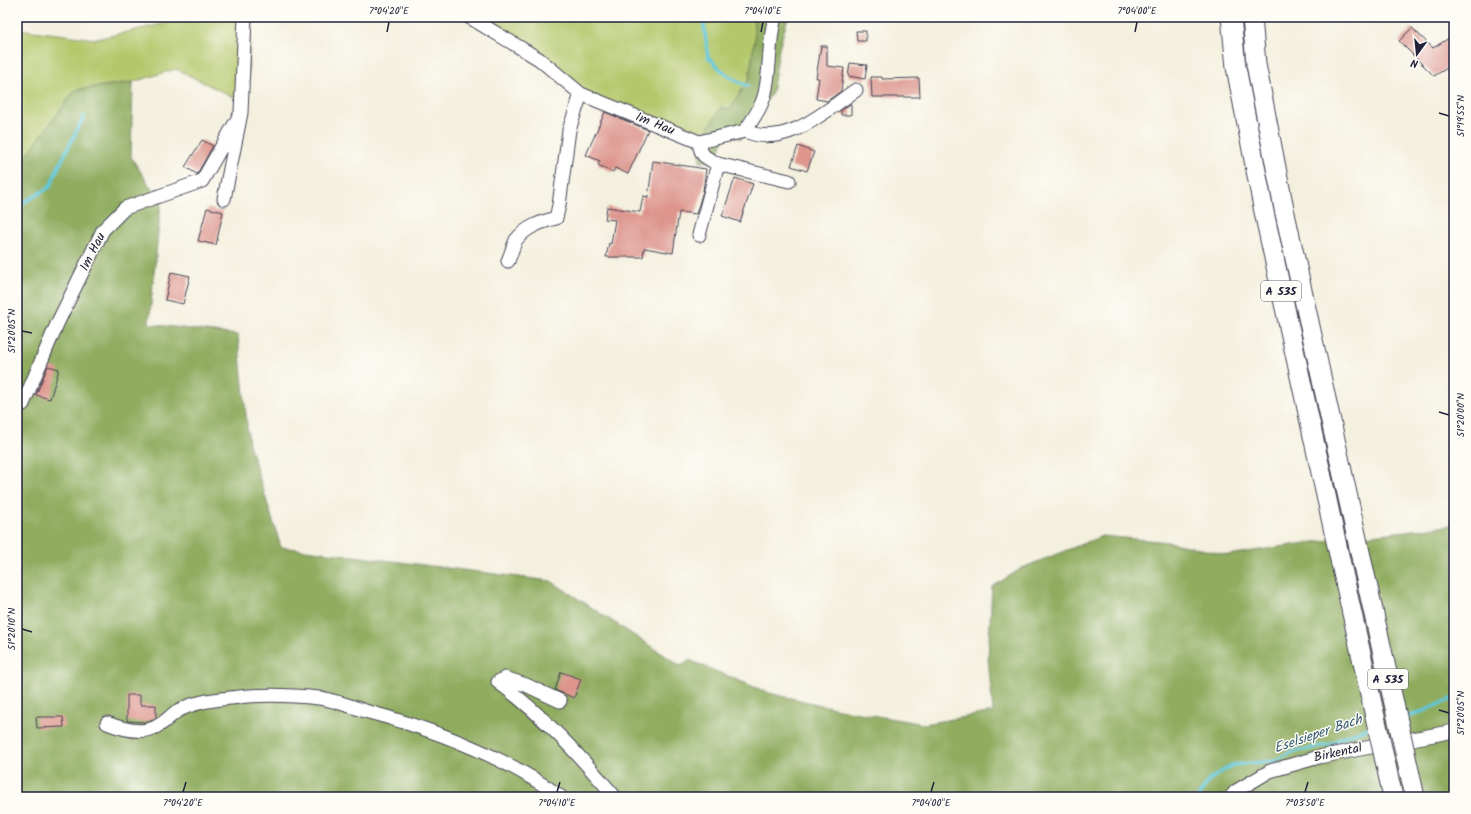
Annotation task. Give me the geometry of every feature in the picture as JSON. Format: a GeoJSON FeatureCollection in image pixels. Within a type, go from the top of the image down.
{"type":"FeatureCollection","features":[{"type":"Feature","properties":{"kind":"highway","name":"A 535"},"geometry":{"type":"LineString","coordinates":[[1231,17],[1236,67],[1264,212],[1393,797]]}},
{"type":"Feature","properties":{"kind":"highway","name":"A 535"},"geometry":{"type":"LineString","coordinates":[[1252,17],[1256,64],[1284,209],[1415,797]]}},
{"type":"Feature","properties":{"kind":"lane","name":"Im Hau"},"geometry":{"type":"LineString","coordinates":[[224,200],[241,113],[246,17]]}},
{"type":"Feature","properties":{"kind":"lane","name":"Im Hau"},"geometry":{"type":"LineString","coordinates":[[469,17],[539,59],[581,94],[699,142]]}},
{"type":"Feature","properties":{"kind":"lane"},"geometry":{"type":"LineString","coordinates":[[745,131],[762,104],[765,93],[769,45],[775,17]]}},
{"type":"Feature","properties":{"kind":"lane"},"geometry":{"type":"LineString","coordinates":[[789,181],[718,164],[707,159],[701,152],[699,142],[745,131],[754,135],[768,136],[785,134],[821,115],[856,90]]}},
{"type":"Feature","properties":{"kind":"lane"},"geometry":{"type":"LineString","coordinates":[[508,261],[516,241],[525,231],[540,222],[556,218],[569,130],[581,94]]}},
{"type":"Feature","properties":{"kind":"lane","name":"Im Hau"},"geometry":{"type":"LineString","coordinates":[[23,404],[58,324],[103,230],[125,208],[202,181],[241,113]]}},
{"type":"Feature","properties":{"kind":"lane"},"geometry":{"type":"LineString","coordinates":[[699,234],[718,164]]}},
{"type":"Feature","properties":{"kind":"lane"},"geometry":{"type":"LineString","coordinates":[[560,701],[526,685],[505,678],[498,682],[532,708],[555,730],[615,797]]}},
{"type":"Feature","properties":{"kind":"lane"},"geometry":{"type":"LineString","coordinates":[[107,723],[124,730],[144,730],[158,726],[175,712],[195,703],[232,697],[266,696],[320,698],[404,721],[465,744],[544,784],[561,797]]}},
{"type":"Feature","properties":{"kind":"lane","name":"Birkental"},"geometry":{"type":"LineString","coordinates":[[1231,797],[1236,791],[1270,771],[1318,757],[1454,731]]}},
{"type":"Feature","properties":{"kind":"green space"},"geometry":{"type":"Polygon","coordinates":[[[193,17],[252,17],[247,89],[237,99],[176,69],[133,82],[75,90],[17,169],[17,29],[96,39],[193,17]]]}},
{"type":"Feature","properties":{"kind":"green space"},"geometry":{"type":"Polygon","coordinates":[[[476,17],[753,17],[755,38],[749,79],[729,110],[722,107],[699,142],[589,95],[476,17]]]}},
{"type":"Feature","properties":{"kind":"green space"},"geometry":{"type":"Polygon","coordinates":[[[753,17],[788,17],[779,49],[772,93],[741,139],[727,131],[715,161],[700,162],[699,142],[721,107],[729,110],[749,79],[755,38],[753,17]]]}},
{"type":"Feature","properties":{"kind":"green space"},"geometry":{"type":"Polygon","coordinates":[[[133,82],[131,157],[161,203],[149,324],[238,335],[249,444],[281,547],[551,581],[681,666],[689,660],[769,693],[848,711],[924,724],[993,712],[988,658],[992,587],[1022,568],[1102,536],[1169,542],[1228,555],[1298,544],[1454,525],[1454,797],[17,797],[17,169],[75,90],[133,82]]]}},
{"type":"Feature","properties":{"kind":"building"},"geometry":{"type":"Polygon","coordinates":[[[1412,28],[1433,48],[1454,35],[1454,64],[1434,76],[1399,41],[1412,28]]]}},
{"type":"Feature","properties":{"kind":"building"},"geometry":{"type":"Polygon","coordinates":[[[856,31],[866,31],[866,41],[857,41],[856,31]]]}},
{"type":"Feature","properties":{"kind":"building"},"geometry":{"type":"Polygon","coordinates":[[[821,46],[827,46],[827,66],[844,68],[841,91],[827,101],[816,99],[819,78],[816,78],[821,46]]]}},
{"type":"Feature","properties":{"kind":"building"},"geometry":{"type":"Polygon","coordinates":[[[850,63],[867,65],[865,79],[848,76],[850,63]]]}},
{"type":"Feature","properties":{"kind":"building"},"geometry":{"type":"Polygon","coordinates":[[[871,77],[882,77],[882,79],[919,78],[920,97],[872,97],[871,77]]]}},
{"type":"Feature","properties":{"kind":"building"},"geometry":{"type":"Polygon","coordinates":[[[850,104],[851,115],[841,115],[841,111],[850,104]]]}},
{"type":"Feature","properties":{"kind":"building"},"geometry":{"type":"Polygon","coordinates":[[[605,112],[648,130],[628,174],[615,168],[613,172],[598,165],[600,161],[586,155],[605,112]]]}},
{"type":"Feature","properties":{"kind":"building"},"geometry":{"type":"Polygon","coordinates":[[[202,140],[213,146],[197,174],[185,167],[202,140]]]}},
{"type":"Feature","properties":{"kind":"building"},"geometry":{"type":"Polygon","coordinates":[[[798,146],[814,152],[807,171],[791,166],[798,146]]]}},
{"type":"Feature","properties":{"kind":"building"},"geometry":{"type":"Polygon","coordinates":[[[653,161],[706,169],[703,191],[696,214],[679,212],[673,253],[644,248],[643,257],[606,257],[609,243],[611,244],[615,220],[605,219],[607,207],[640,212],[643,196],[648,197],[653,161]]]}},
{"type":"Feature","properties":{"kind":"building"},"geometry":{"type":"Polygon","coordinates":[[[735,178],[753,184],[740,222],[722,216],[735,178]]]}},
{"type":"Feature","properties":{"kind":"building"},"geometry":{"type":"Polygon","coordinates":[[[207,208],[223,212],[216,245],[198,241],[207,208]]]}},
{"type":"Feature","properties":{"kind":"building"},"geometry":{"type":"Polygon","coordinates":[[[171,272],[190,276],[183,304],[165,300],[171,272]]]}},
{"type":"Feature","properties":{"kind":"building"},"geometry":{"type":"Polygon","coordinates":[[[48,366],[59,369],[50,399],[36,395],[48,366]]]}},
{"type":"Feature","properties":{"kind":"building"},"geometry":{"type":"Polygon","coordinates":[[[561,672],[581,679],[574,698],[555,690],[561,672]]]}},
{"type":"Feature","properties":{"kind":"building"},"geometry":{"type":"Polygon","coordinates":[[[127,695],[140,695],[140,705],[156,705],[156,718],[145,722],[127,721],[127,695]]]}},
{"type":"Feature","properties":{"kind":"building"},"geometry":{"type":"Polygon","coordinates":[[[36,717],[63,717],[64,727],[37,728],[36,717]]]}},
{"type":"Feature","properties":{"kind":"waterway"},"geometry":{"type":"LineString","coordinates":[[703,17],[708,57],[723,72],[738,82],[748,86]]}},
{"type":"Feature","properties":{"kind":"waterway"},"geometry":{"type":"LineString","coordinates":[[17,214],[23,203],[50,187],[84,116]]}},
{"type":"Feature","properties":{"kind":"waterway","name":"Eselsieper Bach"},"geometry":{"type":"LineString","coordinates":[[1403,718],[1417,714],[1454,698]]}},
{"type":"Feature","properties":{"kind":"waterway","name":"Eselsieper Bach"},"geometry":{"type":"LineString","coordinates":[[1198,797],[1209,780],[1232,765],[1274,761],[1289,753],[1331,744],[1345,736],[1372,727]]}}]}
